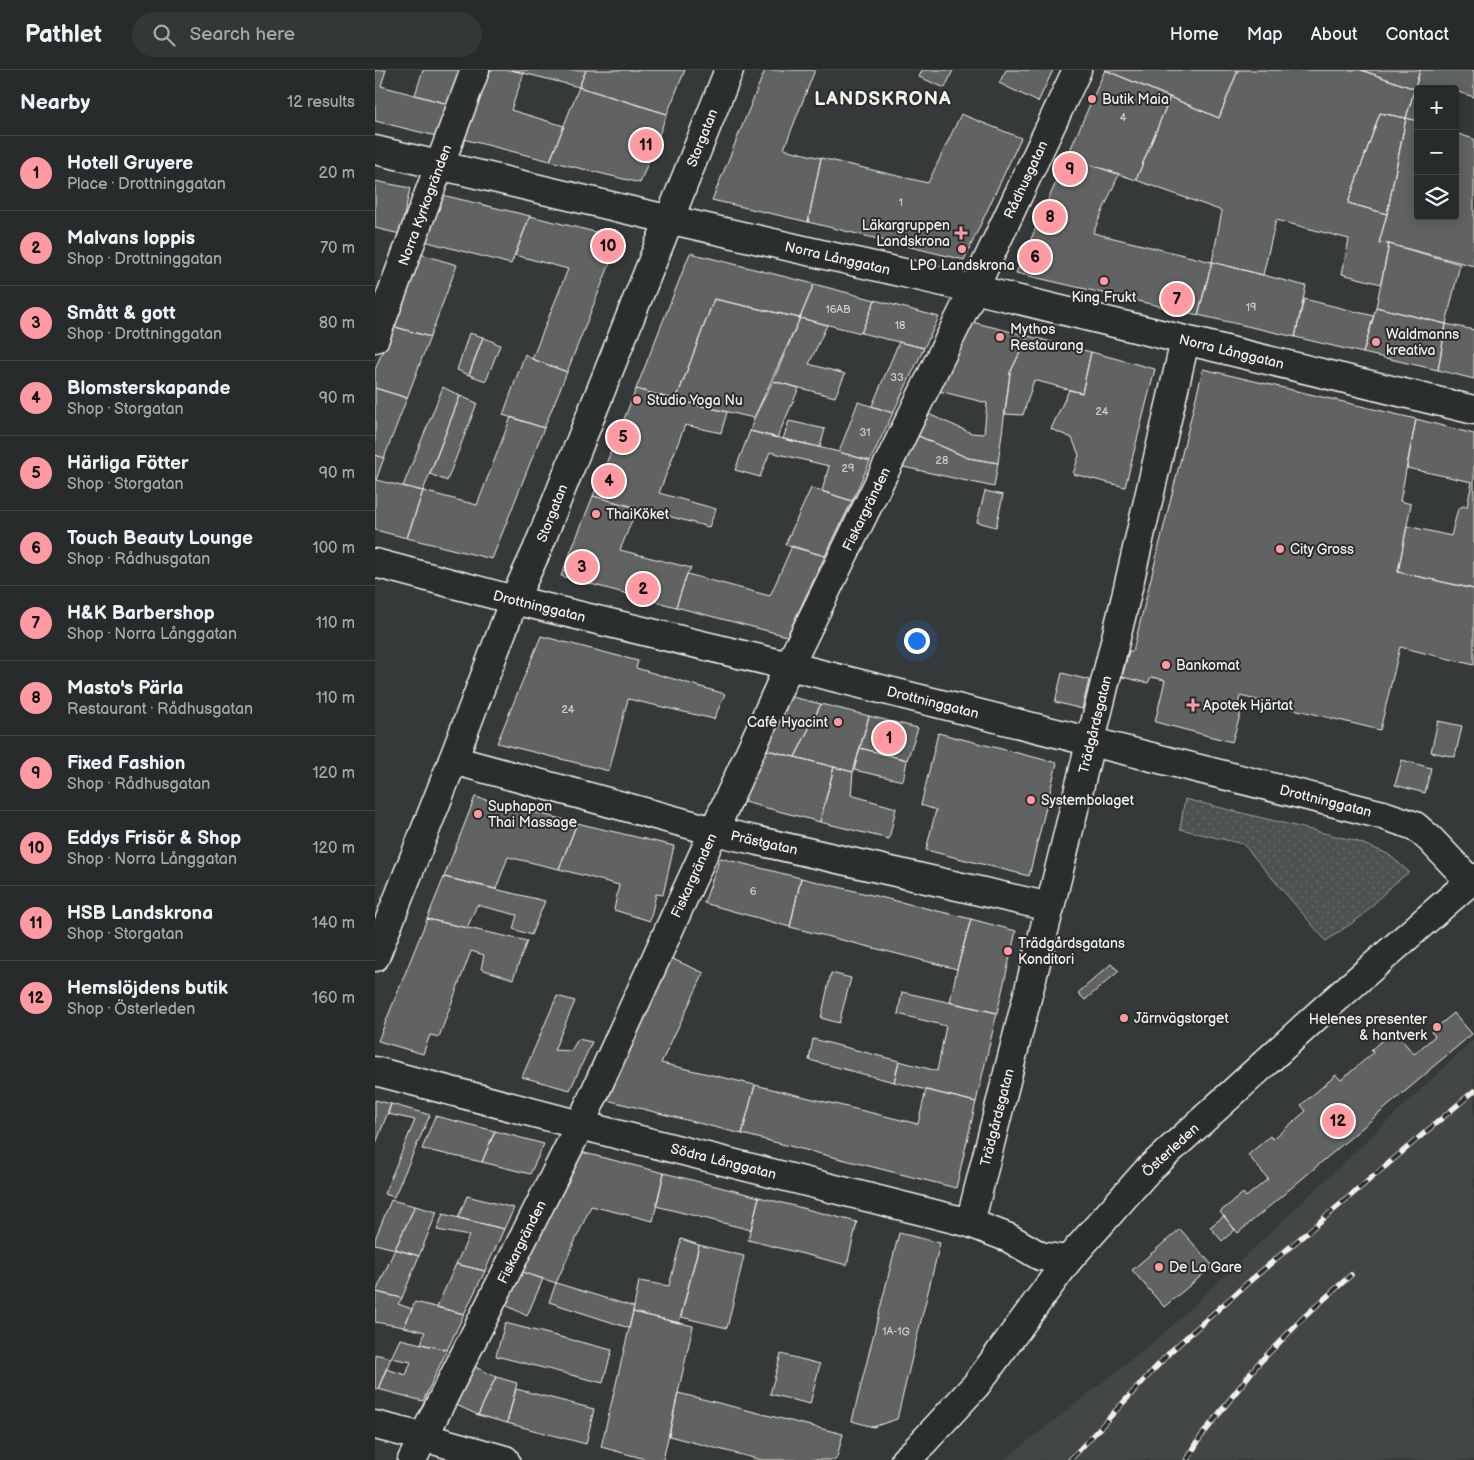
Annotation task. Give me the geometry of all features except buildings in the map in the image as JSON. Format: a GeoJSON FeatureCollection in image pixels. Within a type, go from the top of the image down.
{"type":"FeatureCollection","features":[{"type":"Feature","properties":{"kind":"street","name":"Norra Kyrkogränden"},"geometry":{"type":"LineString","coordinates":[[375,338],[475,70]]}},
{"type":"Feature","properties":{"kind":"street","name":"Storgatan"},"geometry":{"type":"LineString","coordinates":[[375,957],[514,600],[537,550],[729,70]]}},
{"type":"Feature","properties":{"kind":"street","name":"Rådhusgatan"},"geometry":{"type":"LineString","coordinates":[[974,290],[1077,70]]}},
{"type":"Feature","properties":{"kind":"street","name":"Norra Långgatan"},"geometry":{"type":"LineString","coordinates":[[375,150],[974,290],[1474,410]]}},
{"type":"Feature","properties":{"kind":"street","name":"Fiskargränden"},"geometry":{"type":"LineString","coordinates":[[417,1448],[580,1125],[789,666],[974,290]]}},
{"type":"Feature","properties":{"kind":"street","name":"Trädgårdsgatan"},"geometry":{"type":"LineString","coordinates":[[970,1223],[1125,605],[1185,341]]}},
{"type":"Feature","properties":{"kind":"street","name":"Drottninggatan"},"geometry":{"type":"LineString","coordinates":[[375,563],[514,600],[789,666],[1383,814],[1415,826],[1472,879]]}},
{"type":"Feature","properties":{"kind":"street","name":"Prästgatan"},"geometry":{"type":"LineString","coordinates":[[453,760],[714,831],[1050,906]]}},
{"type":"Feature","properties":{"kind":"street","name":"Österleden"},"geometry":{"type":"LineString","coordinates":[[905,1460],[977,1385],[1068,1260],[1147,1171],[1313,1019],[1472,879]]}},
{"type":"Feature","properties":{"kind":"street","name":"Södra Långgatan"},"geometry":{"type":"LineString","coordinates":[[375,1071],[580,1125],[970,1223],[1009,1238],[1040,1256],[1068,1260]]}},
{"type":"Feature","properties":{"kind":"street"},"geometry":{"type":"LineString","coordinates":[[375,1425],[417,1448],[505,1460]]}},
{"type":"Feature","properties":{"kind":"shaded area"},"geometry":{"type":"Polygon","coordinates":[[[1185,799],[1356,841],[1388,854],[1409,872],[1390,887],[1362,916],[1326,941],[1243,844],[1180,829],[1185,799]]]}},
{"type":"Feature","properties":{"kind":"shaded area"},"geometry":{"type":"Polygon","coordinates":[[[1474,1039],[1474,1460],[1004,1460],[1160,1337],[1474,1039]]]}},
{"type":"Feature","properties":{"kind":"railway"},"geometry":{"type":"LineString","coordinates":[[1070,1460],[1171,1351],[1251,1280],[1474,1091]]}},
{"type":"Feature","properties":{"kind":"railway"},"geometry":{"type":"LineString","coordinates":[[1187,1460],[1200,1438],[1257,1365],[1304,1317],[1351,1275]]}},
{"type":"Feature","properties":{"kind":"place","name":"Butik Maia"},"geometry":{"type":"Point","coordinates":[1092,99]}},
{"type":"Feature","properties":{"kind":"place","name":"HSB Landskrona"},"geometry":{"type":"Point","coordinates":[646,145]}},
{"type":"Feature","properties":{"kind":"place","name":"Fixed Fashion"},"geometry":{"type":"Point","coordinates":[1070,169]}},
{"type":"Feature","properties":{"kind":"place","name":"Masto's Pärla"},"geometry":{"type":"Point","coordinates":[1050,217]}},
{"type":"Feature","properties":{"kind":"place","name":"Läkargruppen Landskrona"},"geometry":{"type":"Point","coordinates":[961,233]}},
{"type":"Feature","properties":{"kind":"place","name":"Eddys Frisör & Shop"},"geometry":{"type":"Point","coordinates":[608,246]}},
{"type":"Feature","properties":{"kind":"place","name":"LPO Landskrona"},"geometry":{"type":"Point","coordinates":[962,249]}},
{"type":"Feature","properties":{"kind":"place","name":"Touch Beauty Lounge"},"geometry":{"type":"Point","coordinates":[1035,257]}},
{"type":"Feature","properties":{"kind":"place","name":"King Frukt"},"geometry":{"type":"Point","coordinates":[1104,281]}},
{"type":"Feature","properties":{"kind":"place","name":"H&K Barbershop"},"geometry":{"type":"Point","coordinates":[1177,299]}},
{"type":"Feature","properties":{"kind":"place","name":"Mythos Restaurang"},"geometry":{"type":"Point","coordinates":[1000,337]}},
{"type":"Feature","properties":{"kind":"place","name":"Waldmanns kreativa"},"geometry":{"type":"Point","coordinates":[1376,342]}},
{"type":"Feature","properties":{"kind":"place","name":"Studio Yoga Nu"},"geometry":{"type":"Point","coordinates":[637,400]}},
{"type":"Feature","properties":{"kind":"place","name":"Härliga Fötter"},"geometry":{"type":"Point","coordinates":[623,437]}},
{"type":"Feature","properties":{"kind":"place","name":"Blomsterskapande"},"geometry":{"type":"Point","coordinates":[609,481]}},
{"type":"Feature","properties":{"kind":"place","name":"ThaiKöket"},"geometry":{"type":"Point","coordinates":[596,514]}},
{"type":"Feature","properties":{"kind":"place","name":"City Gross"},"geometry":{"type":"Point","coordinates":[1280,549]}},
{"type":"Feature","properties":{"kind":"place","name":"Smått & gott"},"geometry":{"type":"Point","coordinates":[582,567]}},
{"type":"Feature","properties":{"kind":"place","name":"Malvans loppis"},"geometry":{"type":"Point","coordinates":[643,589]}},
{"type":"Feature","properties":{"kind":"place","name":"Bankomat"},"geometry":{"type":"Point","coordinates":[1166,665]}},
{"type":"Feature","properties":{"kind":"place","name":"Apotek Hjärtat"},"geometry":{"type":"Point","coordinates":[1193,705]}},
{"type":"Feature","properties":{"kind":"place","name":"Café Hyacint"},"geometry":{"type":"Point","coordinates":[838,722]}},
{"type":"Feature","properties":{"kind":"place","name":"Hotell Gruyere"},"geometry":{"type":"Point","coordinates":[889,738]}},
{"type":"Feature","properties":{"kind":"place","name":"Systembolaget"},"geometry":{"type":"Point","coordinates":[1031,800]}},
{"type":"Feature","properties":{"kind":"place","name":"Suphapon Thai Massage"},"geometry":{"type":"Point","coordinates":[478,814]}},
{"type":"Feature","properties":{"kind":"place","name":"Trädgårdsgatans Konditori"},"geometry":{"type":"Point","coordinates":[1008,951]}},
{"type":"Feature","properties":{"kind":"place","name":"Järnvägstorget"},"geometry":{"type":"Point","coordinates":[1124,1018]}},
{"type":"Feature","properties":{"kind":"place","name":"Helenes presenter & hantverk"},"geometry":{"type":"Point","coordinates":[1437,1027]}},
{"type":"Feature","properties":{"kind":"place","name":"Hemslöjdens butik"},"geometry":{"type":"Point","coordinates":[1338,1121]}},
{"type":"Feature","properties":{"kind":"place","name":"De La Gare"},"geometry":{"type":"Point","coordinates":[1159,1267]}},
{"type":"Feature","properties":{"kind":"district","name":"LANDSKRONA"},"geometry":{"type":"Point","coordinates":[883,98]}}]}
